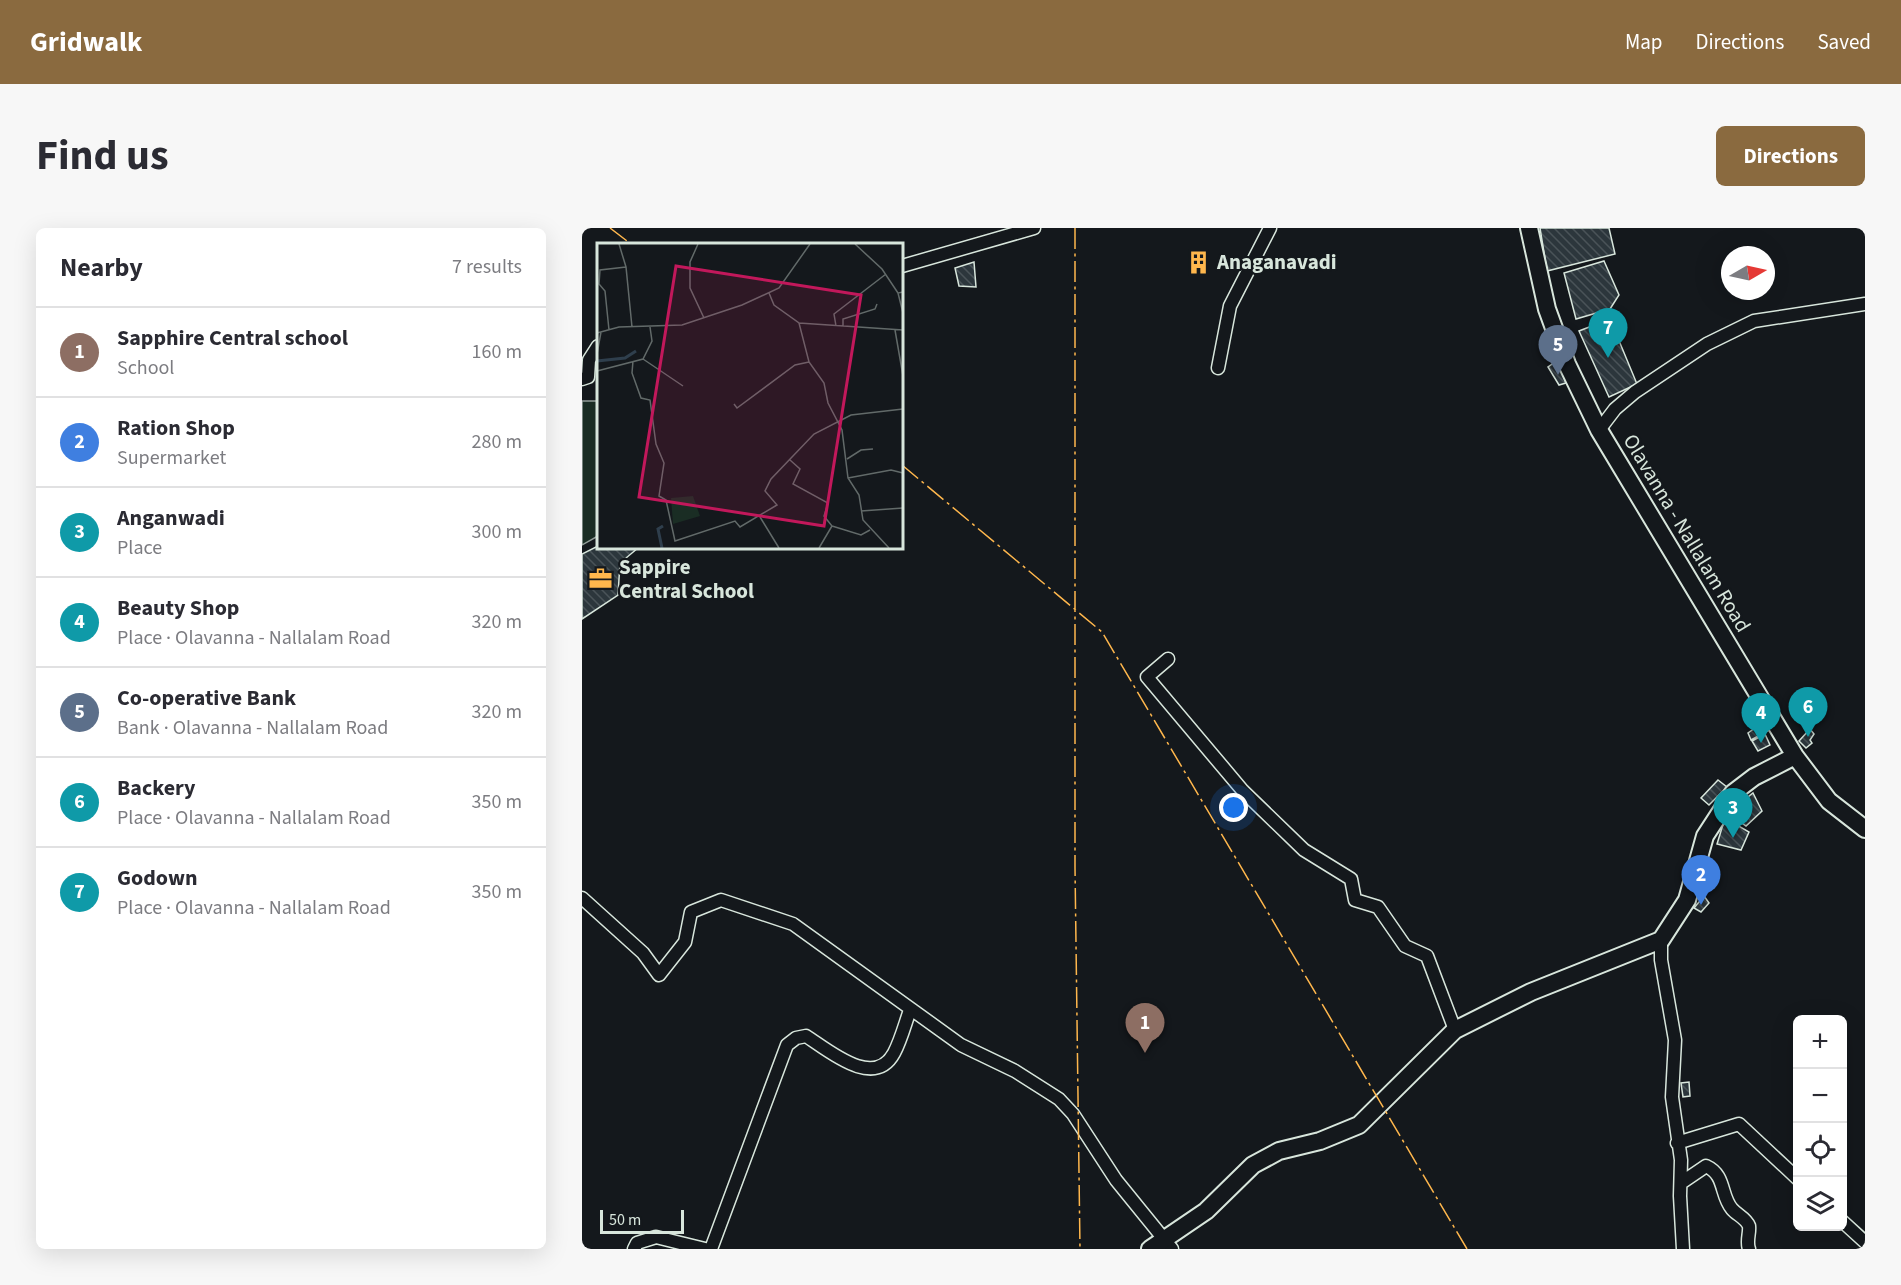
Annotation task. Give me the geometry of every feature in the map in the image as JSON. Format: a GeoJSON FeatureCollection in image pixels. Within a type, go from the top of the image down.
{"type":"FeatureCollection","features":[{"type":"Feature","properties":{"kind":"main road","name":"Olavanna - Nallalam Road"},"geometry":{"type":"LineString","coordinates":[[1529,228],[1547,309],[1567,364],[1599,430],[1795,756],[1829,801],[1865,829]]}},
{"type":"Feature","properties":{"kind":"main road"},"geometry":{"type":"LineString","coordinates":[[1163,1246],[1206,1211],[1252,1165],[1279,1151],[1320,1142],[1359,1125],[1455,1030],[1531,992],[1661,940],[1687,900],[1705,836],[1733,793],[1754,777],[1795,756]]}},
{"type":"Feature","properties":{"kind":"street"},"geometry":{"type":"LineString","coordinates":[[903,266],[1034,228]]}},
{"type":"Feature","properties":{"kind":"street"},"geometry":{"type":"LineString","coordinates":[[1218,368],[1223,331],[1230,306],[1270,228]]}},
{"type":"Feature","properties":{"kind":"street"},"geometry":{"type":"LineString","coordinates":[[1599,430],[1615,409],[1635,392],[1707,344],[1754,321],[1865,304]]}},
{"type":"Feature","properties":{"kind":"street"},"geometry":{"type":"LineString","coordinates":[[582,379],[588,377],[589,360],[597,348]]}},
{"type":"Feature","properties":{"kind":"street"},"geometry":{"type":"LineString","coordinates":[[1168,659],[1147,677],[1243,791],[1304,850],[1351,879],[1354,900],[1378,907],[1405,946],[1427,956],[1455,1030]]}},
{"type":"Feature","properties":{"kind":"street"},"geometry":{"type":"LineString","coordinates":[[582,898],[643,953],[659,975],[685,942],[691,912],[721,900],[793,924],[961,1045],[1015,1071],[1059,1099],[1073,1114],[1163,1246]]}},
{"type":"Feature","properties":{"kind":"street"},"geometry":{"type":"LineString","coordinates":[[1661,940],[1661,960],[1675,1040],[1672,1097],[1677,1143],[1682,1160],[1683,1249]]}},
{"type":"Feature","properties":{"kind":"street"},"geometry":{"type":"LineString","coordinates":[[711,1249],[787,1045],[796,1038],[806,1036],[851,1065],[873,1068],[884,1064],[893,1054],[910,1010]]}},
{"type":"Feature","properties":{"kind":"street"},"geometry":{"type":"LineString","coordinates":[[1677,1143],[1739,1124],[1795,1177]]}},
{"type":"Feature","properties":{"kind":"street"},"geometry":{"type":"LineString","coordinates":[[1681,1183],[1706,1167],[1712,1170],[1719,1177],[1731,1208],[1745,1219],[1749,1228],[1749,1249]]}},
{"type":"Feature","properties":{"kind":"street"},"geometry":{"type":"LineString","coordinates":[[1847,1226],[1865,1242]]}},
{"type":"Feature","properties":{"kind":"street"},"geometry":{"type":"LineString","coordinates":[[634,1249],[637,1243],[656,1237],[705,1249]]}},
{"type":"Feature","properties":{"kind":"green space"},"geometry":{"type":"Polygon","coordinates":[[[582,401],[597,401],[597,537],[582,545],[582,401]]]}},
{"type":"Feature","properties":{"kind":"building"},"geometry":{"type":"Polygon","coordinates":[[[1540,228],[1609,228],[1615,254],[1547,271],[1540,228]]]}},
{"type":"Feature","properties":{"kind":"building","name":"Anaganavadi"},"geometry":{"type":"Polygon","coordinates":[[[1203,255],[1205,270],[1193,269],[1196,256],[1203,255]]]}},
{"type":"Feature","properties":{"kind":"building"},"geometry":{"type":"Polygon","coordinates":[[[1604,261],[1619,295],[1610,309],[1576,319],[1564,273],[1604,261]]]}},
{"type":"Feature","properties":{"kind":"building"},"geometry":{"type":"Polygon","coordinates":[[[974,262],[976,287],[959,286],[955,268],[974,262]]]}},
{"type":"Feature","properties":{"kind":"building"},"geometry":{"type":"Polygon","coordinates":[[[1610,319],[1637,384],[1609,397],[1579,331],[1610,319]]]}},
{"type":"Feature","properties":{"kind":"building"},"geometry":{"type":"Polygon","coordinates":[[[1558,360],[1566,383],[1559,385],[1548,367],[1558,360]]]}},
{"type":"Feature","properties":{"kind":"building","name":"Sappire Central School"},"geometry":{"type":"Polygon","coordinates":[[[597,546],[597,549],[637,549],[620,563],[618,595],[582,619],[582,554],[597,546]]]}},
{"type":"Feature","properties":{"kind":"building"},"geometry":{"type":"Polygon","coordinates":[[[1765,721],[1773,728],[1751,740],[1748,733],[1765,721]]]}},
{"type":"Feature","properties":{"kind":"building"},"geometry":{"type":"Polygon","coordinates":[[[1810,729],[1814,734],[1810,740],[1812,743],[1806,748],[1799,741],[1810,729]]]}},
{"type":"Feature","properties":{"kind":"building"},"geometry":{"type":"Polygon","coordinates":[[[1765,734],[1770,745],[1758,751],[1752,741],[1765,734]]]}},
{"type":"Feature","properties":{"kind":"building"},"geometry":{"type":"Polygon","coordinates":[[[1718,780],[1727,787],[1709,805],[1701,798],[1718,780]]]}},
{"type":"Feature","properties":{"kind":"building"},"geometry":{"type":"Polygon","coordinates":[[[1753,793],[1762,811],[1746,826],[1728,813],[1753,793]]]}},
{"type":"Feature","properties":{"kind":"building"},"geometry":{"type":"Polygon","coordinates":[[[1725,818],[1749,832],[1741,850],[1717,844],[1725,818]]]}},
{"type":"Feature","properties":{"kind":"building"},"geometry":{"type":"Polygon","coordinates":[[[1704,896],[1709,903],[1701,912],[1694,908],[1704,896]]]}},
{"type":"Feature","properties":{"kind":"building"},"geometry":{"type":"Polygon","coordinates":[[[1689,1082],[1690,1096],[1683,1097],[1681,1083],[1689,1082]]]}},
{"type":"Feature","properties":{"kind":"power"},"geometry":{"type":"LineString","coordinates":[[610,228],[630,243]]}},
{"type":"Feature","properties":{"kind":"power"},"geometry":{"type":"LineString","coordinates":[[1075,228],[1075,867],[1080,1249]]}},
{"type":"Feature","properties":{"kind":"power"},"geometry":{"type":"LineString","coordinates":[[903,466],[1102,632],[1467,1249]]}},
{"type":"Feature","properties":{"kind":"place","name":"Anaganavadi"},"geometry":{"type":"Point","coordinates":[1199,262]}},
{"type":"Feature","properties":{"kind":"place","name":"Godown"},"geometry":{"type":"Point","coordinates":[1608,358]}},
{"type":"Feature","properties":{"kind":"place","name":"Co-operative Bank"},"geometry":{"type":"Point","coordinates":[1558,375]}},
{"type":"Feature","properties":{"kind":"place","name":"Sappire Central School"},"geometry":{"type":"Point","coordinates":[601,579]}},
{"type":"Feature","properties":{"kind":"place","name":"Backery"},"geometry":{"type":"Point","coordinates":[1808,737]}},
{"type":"Feature","properties":{"kind":"place","name":"Beauty Shop"},"geometry":{"type":"Point","coordinates":[1761,743]}},
{"type":"Feature","properties":{"kind":"place","name":"Anganwadi"},"geometry":{"type":"Point","coordinates":[1733,838]}},
{"type":"Feature","properties":{"kind":"place","name":"Ration Shop"},"geometry":{"type":"Point","coordinates":[1701,905]}},
{"type":"Feature","properties":{"kind":"place","name":"Sapphire Central school"},"geometry":{"type":"Point","coordinates":[1145,1053]}}]}
